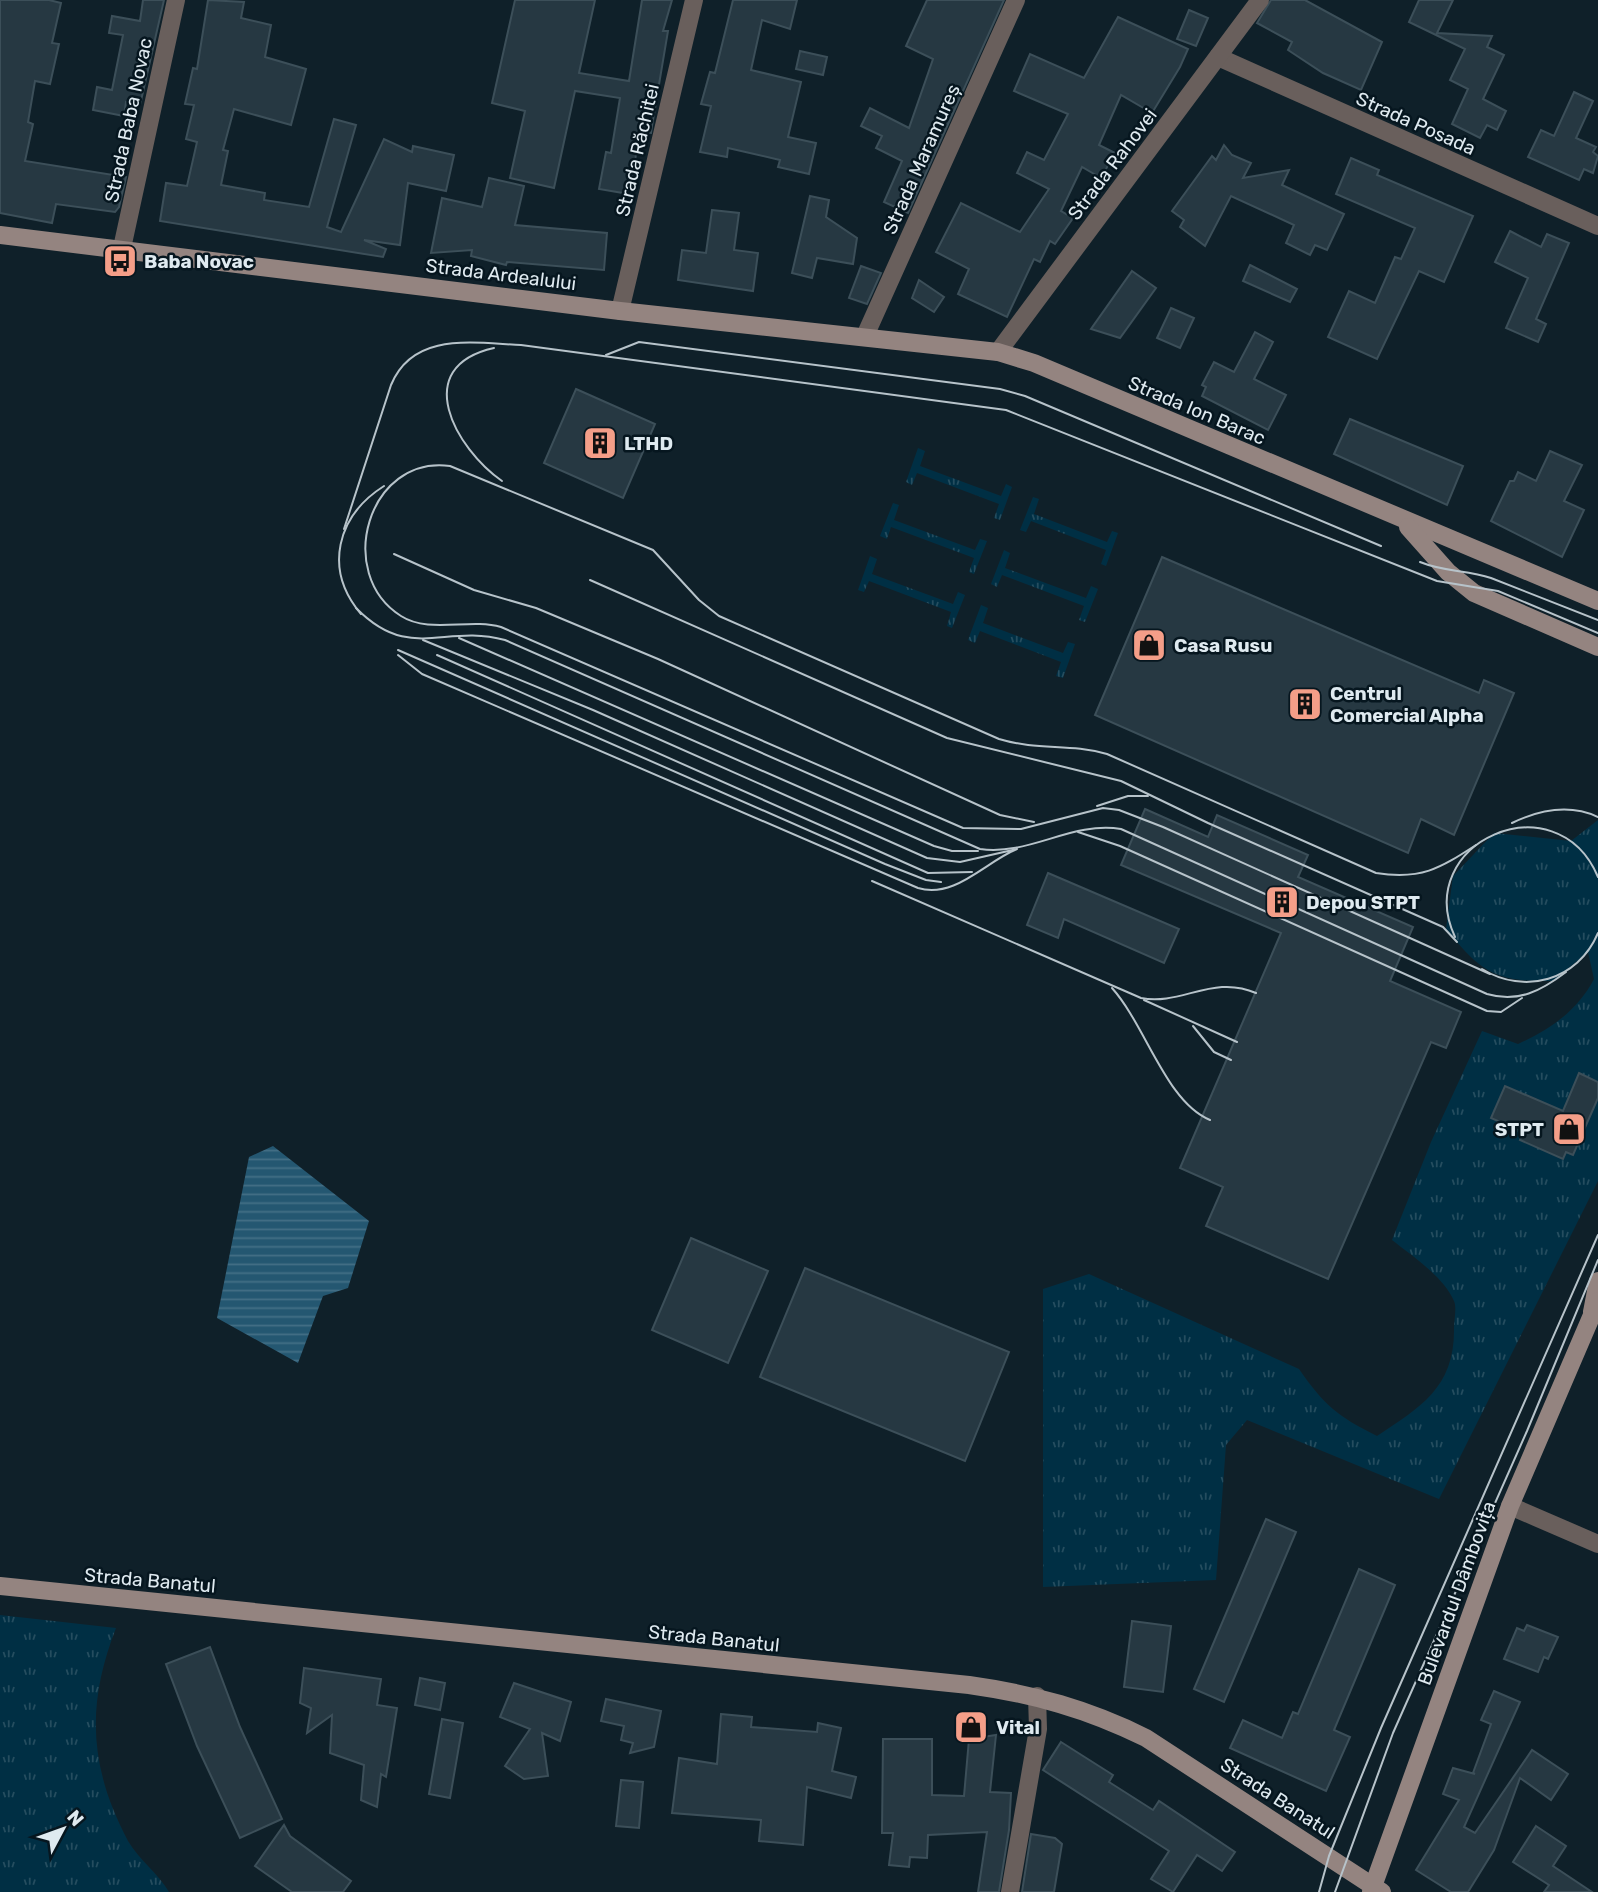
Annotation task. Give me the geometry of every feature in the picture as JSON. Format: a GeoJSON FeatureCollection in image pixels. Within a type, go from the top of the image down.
{"type":"FeatureCollection","features":[{"type":"Feature","properties":{"kind":"street","name":"Strada Baba Novac"},"geometry":{"type":"LineString","coordinates":[[122,248],[176,0]]}},
{"type":"Feature","properties":{"kind":"street","name":"Strada Răchitei"},"geometry":{"type":"LineString","coordinates":[[620,311],[694,0]]}},
{"type":"Feature","properties":{"kind":"street","name":"Strada Maramureș"},"geometry":{"type":"LineString","coordinates":[[865,336],[1016,0]]}},
{"type":"Feature","properties":{"kind":"street","name":"Strada Rahovei"},"geometry":{"type":"LineString","coordinates":[[998,352],[1260,0]]}},
{"type":"Feature","properties":{"kind":"street","name":"Strada Posada"},"geometry":{"type":"LineString","coordinates":[[1218,57],[1598,226]]}},
{"type":"Feature","properties":{"kind":"street","name":"Strada Ardealului"},"geometry":{"type":"LineString","coordinates":[[0,235],[620,311],[998,352]]}},
{"type":"Feature","properties":{"kind":"street","name":"Strada Ion Barac"},"geometry":{"type":"LineString","coordinates":[[998,352],[1034,363],[1598,601]]}},
{"type":"Feature","properties":{"kind":"street","name":"Strada Ion Barac"},"geometry":{"type":"LineString","coordinates":[[1378,510],[1414,531],[1448,572],[1474,593],[1598,647]]}},
{"type":"Feature","properties":{"kind":"street","name":"Bulevardul Dâmbovița"},"geometry":{"type":"LineString","coordinates":[[1375,1890],[1510,1506],[1595,1307],[1598,1281]]}},
{"type":"Feature","properties":{"kind":"street"},"geometry":{"type":"LineString","coordinates":[[1510,1506],[1598,1544]]}},
{"type":"Feature","properties":{"kind":"street","name":"Strada Banatul"},"geometry":{"type":"LineString","coordinates":[[0,1586],[969,1685],[1037,1696],[1105,1717],[1146,1738],[1375,1890]]}},
{"type":"Feature","properties":{"kind":"street"},"geometry":{"type":"LineString","coordinates":[[1010,1892],[1038,1729],[1037,1696]]}},
{"type":"Feature","properties":{"kind":"green space"},"geometry":{"type":"Polygon","coordinates":[[[918,448],[925,451],[920,466],[1001,496],[1006,484],[1012,487],[1000,520],[994,518],[999,504],[917,473],[912,485],[906,482],[918,448]]]}},
{"type":"Feature","properties":{"kind":"green space"},"geometry":{"type":"Polygon","coordinates":[[[1033,497],[1039,499],[1034,514],[1107,542],[1112,531],[1118,533],[1106,566],[1101,564],[1106,550],[1031,521],[1026,532],[1020,530],[1033,497]]]}},
{"type":"Feature","properties":{"kind":"green space"},"geometry":{"type":"Polygon","coordinates":[[[893,503],[899,505],[894,520],[975,550],[980,539],[987,541],[974,574],[969,572],[974,558],[891,527],[887,539],[880,536],[893,503]]]}},
{"type":"Feature","properties":{"kind":"green space"},"geometry":{"type":"Polygon","coordinates":[[[1004,550],[1010,553],[1005,568],[1086,598],[1091,586],[1098,589],[1085,622],[1079,620],[1084,606],[1002,575],[997,587],[991,584],[1004,550]]]}},
{"type":"Feature","properties":{"kind":"green space"},"geometry":{"type":"Polygon","coordinates":[[[870,556],[877,559],[872,574],[953,604],[958,592],[965,595],[952,628],[947,626],[951,612],[869,581],[864,592],[858,590],[870,556]]]}},
{"type":"Feature","properties":{"kind":"green space"},"geometry":{"type":"Polygon","coordinates":[[[981,605],[988,608],[983,623],[1063,653],[1068,642],[1075,644],[1063,678],[1056,676],[1061,662],[980,631],[975,643],[968,640],[981,605]]]}},
{"type":"Feature","properties":{"kind":"green space"},"geometry":{"type":"Polygon","coordinates":[[[1598,820],[1598,1181],[1439,1499],[1247,1420],[1226,1445],[1216,1580],[1043,1587],[1043,1289],[1089,1274],[1299,1369],[1332,1408],[1377,1436],[1421,1405],[1442,1380],[1453,1348],[1454,1301],[1435,1275],[1392,1240],[1431,1142],[1482,1031],[1518,1044],[1562,1018],[1580,1000],[1594,979],[1588,952],[1553,981],[1503,977],[1480,965],[1446,929],[1453,876],[1494,833],[1571,841],[1598,820]]]}},
{"type":"Feature","properties":{"kind":"green space"},"geometry":{"type":"Polygon","coordinates":[[[0,1615],[116,1628],[106,1656],[96,1710],[99,1761],[105,1787],[128,1841],[169,1892],[0,1892],[0,1615]]]}},
{"type":"Feature","properties":{"kind":"shaded area"},"geometry":{"type":"Polygon","coordinates":[[[273,1146],[369,1221],[348,1288],[323,1296],[298,1363],[217,1318],[249,1157],[273,1146]]]}},
{"type":"Feature","properties":{"kind":"building"},"geometry":{"type":"Polygon","coordinates":[[[0,0],[49,0],[61,3],[52,43],[59,44],[50,84],[35,81],[28,122],[33,124],[25,161],[126,177],[119,207],[115,212],[56,204],[52,223],[0,213],[0,0]]]}},
{"type":"Feature","properties":{"kind":"building"},"geometry":{"type":"Polygon","coordinates":[[[143,0],[164,0],[140,105],[126,102],[124,116],[93,110],[97,87],[112,90],[123,35],[109,33],[112,16],[140,21],[143,0]]]}},
{"type":"Feature","properties":{"kind":"building"},"geometry":{"type":"Polygon","coordinates":[[[208,0],[244,2],[241,18],[271,25],[265,57],[306,69],[291,125],[234,109],[223,150],[228,151],[221,185],[265,193],[264,200],[309,207],[334,119],[356,125],[327,227],[341,232],[384,139],[412,152],[413,146],[454,155],[446,191],[408,183],[400,245],[364,240],[386,249],[383,257],[160,221],[166,183],[187,186],[197,142],[186,139],[194,105],[185,104],[193,68],[197,69],[208,0]]]}},
{"type":"Feature","properties":{"kind":"building"},"geometry":{"type":"Polygon","coordinates":[[[515,0],[595,0],[579,73],[629,81],[642,0],[672,0],[663,31],[668,31],[651,133],[640,132],[629,194],[599,189],[606,152],[611,153],[620,98],[575,91],[554,188],[510,178],[525,111],[492,103],[515,0]]]}},
{"type":"Feature","properties":{"kind":"building"},"geometry":{"type":"Polygon","coordinates":[[[733,0],[797,0],[790,29],[762,20],[751,70],[801,82],[788,137],[816,143],[809,174],[778,167],[780,160],[728,148],[727,157],[700,152],[711,106],[701,104],[710,72],[715,73],[733,0]]]}},
{"type":"Feature","properties":{"kind":"building"},"geometry":{"type":"Polygon","coordinates":[[[927,0],[1004,0],[908,213],[884,202],[902,161],[876,148],[882,136],[861,126],[870,108],[909,128],[933,59],[906,46],[927,0]]]}},
{"type":"Feature","properties":{"kind":"building"},"geometry":{"type":"Polygon","coordinates":[[[1271,0],[1305,0],[1382,42],[1361,90],[1323,73],[1288,50],[1292,42],[1257,23],[1271,0]]]}},
{"type":"Feature","properties":{"kind":"building"},"geometry":{"type":"Polygon","coordinates":[[[1419,0],[1453,0],[1437,33],[1492,36],[1487,47],[1504,55],[1483,99],[1506,111],[1497,130],[1487,125],[1480,138],[1452,124],[1468,89],[1450,80],[1465,49],[1409,22],[1419,0]]]}},
{"type":"Feature","properties":{"kind":"building"},"geometry":{"type":"Polygon","coordinates":[[[1189,10],[1208,18],[1196,46],[1177,39],[1189,10]]]}},
{"type":"Feature","properties":{"kind":"building"},"geometry":{"type":"Polygon","coordinates":[[[1118,17],[1188,49],[1180,67],[1152,113],[1121,95],[1099,145],[1115,153],[1101,178],[1082,167],[1061,211],[1073,218],[1055,244],[1050,241],[1040,262],[1034,259],[1007,317],[958,294],[969,269],[936,252],[961,203],[1020,232],[1049,189],[1017,173],[1027,152],[1044,160],[1068,114],[1014,91],[1030,54],[1084,78],[1118,17]]]}},
{"type":"Feature","properties":{"kind":"building"},"geometry":{"type":"Polygon","coordinates":[[[800,51],[827,57],[823,75],[796,69],[800,51]]]}},
{"type":"Feature","properties":{"kind":"building"},"geometry":{"type":"Polygon","coordinates":[[[1574,92],[1593,101],[1576,138],[1596,147],[1593,152],[1598,156],[1593,173],[1584,169],[1579,180],[1528,157],[1541,130],[1554,136],[1574,92]]]}},
{"type":"Feature","properties":{"kind":"building"},"geometry":{"type":"Polygon","coordinates":[[[1224,145],[1232,155],[1251,163],[1243,178],[1289,170],[1282,185],[1344,214],[1327,250],[1315,245],[1310,255],[1286,243],[1294,225],[1231,196],[1205,246],[1180,227],[1184,220],[1172,211],[1212,156],[1216,160],[1224,145]]]}},
{"type":"Feature","properties":{"kind":"building"},"geometry":{"type":"Polygon","coordinates":[[[1351,158],[1379,170],[1377,175],[1473,216],[1444,282],[1419,271],[1377,359],[1328,337],[1349,291],[1375,303],[1395,257],[1401,259],[1415,228],[1336,194],[1351,158]]]}},
{"type":"Feature","properties":{"kind":"building"},"geometry":{"type":"Polygon","coordinates":[[[489,178],[524,186],[515,225],[607,233],[604,270],[507,262],[506,265],[471,256],[472,250],[431,253],[442,198],[482,207],[489,178]]]}},
{"type":"Feature","properties":{"kind":"building"},"geometry":{"type":"Polygon","coordinates":[[[810,196],[829,200],[826,217],[857,238],[853,264],[817,258],[812,278],[792,273],[810,196]]]}},
{"type":"Feature","properties":{"kind":"building"},"geometry":{"type":"Polygon","coordinates":[[[712,210],[739,213],[734,250],[758,253],[753,291],[678,280],[682,250],[706,253],[712,210]]]}},
{"type":"Feature","properties":{"kind":"building"},"geometry":{"type":"Polygon","coordinates":[[[1510,231],[1541,247],[1547,234],[1569,243],[1536,319],[1546,324],[1538,342],[1506,328],[1528,278],[1495,262],[1510,231]]]}},
{"type":"Feature","properties":{"kind":"building"},"geometry":{"type":"Polygon","coordinates":[[[1250,265],[1297,289],[1290,302],[1243,281],[1250,265]]]}},
{"type":"Feature","properties":{"kind":"building"},"geometry":{"type":"Polygon","coordinates":[[[861,266],[881,273],[867,304],[849,298],[861,266]]]}},
{"type":"Feature","properties":{"kind":"building"},"geometry":{"type":"Polygon","coordinates":[[[1132,271],[1156,288],[1120,338],[1091,329],[1132,271]]]}},
{"type":"Feature","properties":{"kind":"building"},"geometry":{"type":"Polygon","coordinates":[[[919,280],[944,297],[934,312],[912,298],[919,280]]]}},
{"type":"Feature","properties":{"kind":"building"},"geometry":{"type":"Polygon","coordinates":[[[1171,308],[1194,318],[1180,348],[1157,338],[1171,308]]]}},
{"type":"Feature","properties":{"kind":"building"},"geometry":{"type":"Polygon","coordinates":[[[1255,332],[1273,342],[1254,379],[1286,395],[1268,430],[1202,396],[1206,387],[1202,385],[1214,362],[1234,372],[1255,332]]]}},
{"type":"Feature","properties":{"kind":"building","name":"LTHD"},"geometry":{"type":"Polygon","coordinates":[[[576,389],[655,424],[623,498],[544,463],[576,389]]]}},
{"type":"Feature","properties":{"kind":"building"},"geometry":{"type":"Polygon","coordinates":[[[1350,419],[1463,466],[1447,505],[1334,454],[1350,419]]]}},
{"type":"Feature","properties":{"kind":"building"},"geometry":{"type":"Polygon","coordinates":[[[1550,451],[1582,465],[1564,501],[1584,510],[1562,557],[1491,521],[1510,481],[1514,481],[1518,472],[1536,481],[1550,451]]]}},
{"type":"Feature","properties":{"kind":"building","name":"Centrul Comercial Alpha"},"geometry":{"type":"Polygon","coordinates":[[[1162,557],[1479,693],[1484,680],[1514,693],[1454,835],[1421,819],[1408,853],[1095,715],[1162,557]]]}},
{"type":"Feature","properties":{"kind":"building"},"geometry":{"type":"Polygon","coordinates":[[[1145,809],[1208,837],[1217,815],[1308,855],[1298,877],[1413,927],[1390,981],[1461,1012],[1446,1048],[1431,1042],[1328,1279],[1206,1226],[1223,1187],[1180,1168],[1281,933],[1121,865],[1145,809]]]}},
{"type":"Feature","properties":{"kind":"building"},"geometry":{"type":"Polygon","coordinates":[[[1048,873],[1179,929],[1164,963],[1064,919],[1058,938],[1027,925],[1048,873]]]}},
{"type":"Feature","properties":{"kind":"building"},"geometry":{"type":"Polygon","coordinates":[[[1579,1073],[1598,1082],[1598,1098],[1573,1155],[1566,1152],[1563,1159],[1520,1140],[1523,1132],[1491,1118],[1505,1086],[1563,1111],[1579,1073]]]}},
{"type":"Feature","properties":{"kind":"building"},"geometry":{"type":"Polygon","coordinates":[[[691,1238],[768,1271],[728,1363],[652,1330],[691,1238]]]}},
{"type":"Feature","properties":{"kind":"building"},"geometry":{"type":"Polygon","coordinates":[[[805,1268],[1009,1352],[965,1461],[760,1377],[805,1268]]]}},
{"type":"Feature","properties":{"kind":"building"},"geometry":{"type":"Polygon","coordinates":[[[1266,1519],[1296,1532],[1224,1702],[1194,1689],[1266,1519]]]}},
{"type":"Feature","properties":{"kind":"building"},"geometry":{"type":"Polygon","coordinates":[[[1359,1569],[1395,1585],[1334,1730],[1350,1737],[1326,1791],[1230,1748],[1243,1720],[1282,1738],[1293,1712],[1298,1714],[1359,1569]]]}},
{"type":"Feature","properties":{"kind":"building"},"geometry":{"type":"Polygon","coordinates":[[[1132,1621],[1171,1626],[1163,1692],[1124,1687],[1132,1621]]]}},
{"type":"Feature","properties":{"kind":"building"},"geometry":{"type":"Polygon","coordinates":[[[1527,1625],[1558,1637],[1548,1659],[1544,1657],[1538,1672],[1504,1659],[1517,1628],[1524,1631],[1527,1625]]]}},
{"type":"Feature","properties":{"kind":"building"},"geometry":{"type":"Polygon","coordinates":[[[210,1647],[240,1727],[282,1819],[240,1838],[197,1746],[166,1664],[210,1647]]]}},
{"type":"Feature","properties":{"kind":"building"},"geometry":{"type":"Polygon","coordinates":[[[304,1668],[381,1679],[377,1705],[397,1708],[386,1777],[381,1774],[377,1807],[361,1800],[364,1765],[330,1753],[332,1715],[307,1733],[311,1708],[300,1703],[304,1668]]]}},
{"type":"Feature","properties":{"kind":"building"},"geometry":{"type":"Polygon","coordinates":[[[420,1678],[445,1683],[440,1710],[415,1705],[420,1678]]]}},
{"type":"Feature","properties":{"kind":"building"},"geometry":{"type":"Polygon","coordinates":[[[514,1683],[571,1702],[560,1741],[542,1733],[548,1776],[524,1779],[505,1766],[530,1729],[500,1717],[514,1683]]]}},
{"type":"Feature","properties":{"kind":"building"},"geometry":{"type":"Polygon","coordinates":[[[1494,1691],[1520,1702],[1464,1827],[1475,1833],[1532,1750],[1568,1774],[1551,1800],[1520,1778],[1494,1850],[1468,1892],[1451,1892],[1416,1870],[1459,1800],[1443,1794],[1453,1768],[1475,1774],[1473,1773],[1491,1724],[1481,1720],[1494,1691]]]}},
{"type":"Feature","properties":{"kind":"building"},"geometry":{"type":"Polygon","coordinates":[[[606,1699],[661,1711],[654,1747],[630,1753],[633,1743],[621,1740],[624,1726],[601,1721],[606,1699]]]}},
{"type":"Feature","properties":{"kind":"building"},"geometry":{"type":"Polygon","coordinates":[[[721,1714],[752,1717],[751,1727],[817,1732],[818,1723],[841,1728],[832,1771],[856,1777],[851,1798],[807,1787],[803,1845],[759,1841],[761,1820],[672,1813],[679,1758],[717,1764],[721,1714]]]}},
{"type":"Feature","properties":{"kind":"building"},"geometry":{"type":"Polygon","coordinates":[[[442,1719],[463,1723],[450,1798],[429,1794],[442,1719]]]}},
{"type":"Feature","properties":{"kind":"building"},"geometry":{"type":"Polygon","coordinates":[[[996,1735],[990,1792],[1011,1793],[1009,1830],[999,1892],[978,1892],[987,1832],[928,1835],[927,1858],[910,1857],[909,1867],[889,1865],[893,1833],[882,1833],[883,1739],[932,1739],[932,1795],[964,1796],[969,1739],[996,1735]]]}},
{"type":"Feature","properties":{"kind":"building"},"geometry":{"type":"Polygon","coordinates":[[[1061,1742],[1113,1775],[1109,1782],[1153,1810],[1159,1801],[1235,1852],[1222,1871],[1197,1855],[1173,1892],[1151,1879],[1169,1851],[1043,1770],[1061,1742]]]}},
{"type":"Feature","properties":{"kind":"building"},"geometry":{"type":"Polygon","coordinates":[[[621,1780],[643,1782],[639,1828],[616,1826],[621,1780]]]}},
{"type":"Feature","properties":{"kind":"building"},"geometry":{"type":"Polygon","coordinates":[[[284,1825],[290,1836],[351,1881],[343,1892],[292,1892],[255,1866],[284,1825]]]}},
{"type":"Feature","properties":{"kind":"building"},"geometry":{"type":"Polygon","coordinates":[[[1536,1826],[1566,1846],[1553,1866],[1592,1892],[1544,1892],[1549,1885],[1513,1862],[1536,1826]]]}},
{"type":"Feature","properties":{"kind":"building"},"geometry":{"type":"Polygon","coordinates":[[[1031,1834],[1055,1838],[1062,1844],[1054,1892],[1022,1892],[1031,1834]]]}},
{"type":"Feature","properties":{"kind":"tram line"},"geometry":{"type":"LineString","coordinates":[[606,355],[639,342],[1000,389],[1025,396],[1381,546]]}},
{"type":"Feature","properties":{"kind":"tram line"},"geometry":{"type":"LineString","coordinates":[[344,529],[391,385],[401,368],[414,356],[429,348],[447,344],[521,345],[1006,410],[1437,581],[1498,591],[1598,633]]}},
{"type":"Feature","properties":{"kind":"tram line"},"geometry":{"type":"LineString","coordinates":[[494,348],[468,358],[453,372],[447,390],[449,410],[457,430],[469,449],[502,481]]}},
{"type":"Feature","properties":{"kind":"tram line"},"geometry":{"type":"LineString","coordinates":[[1476,845],[1429,871],[1405,875],[1376,873],[1107,754],[999,739],[719,616],[699,600],[653,550],[450,466],[422,468],[398,479],[381,498],[370,521],[365,547],[369,573],[381,597],[401,616],[412,621],[437,625],[476,624],[501,627],[963,828],[1021,829],[1103,808],[1119,810],[1163,827],[1490,974]]}},
{"type":"Feature","properties":{"kind":"tram line"},"geometry":{"type":"LineString","coordinates":[[361,614],[349,597],[342,579],[339,562],[341,544],[355,512],[384,486]]}},
{"type":"Feature","properties":{"kind":"tram line"},"geometry":{"type":"LineString","coordinates":[[394,554],[474,590],[536,608],[658,659],[1000,815],[1034,822]]}},
{"type":"Feature","properties":{"kind":"tram line"},"geometry":{"type":"LineString","coordinates":[[1420,562],[1491,578],[1598,620]]}},
{"type":"Feature","properties":{"kind":"tram line"},"geometry":{"type":"LineString","coordinates":[[590,580],[947,738],[1121,781],[1208,823],[1443,927],[1457,942]]}},
{"type":"Feature","properties":{"kind":"tram line"},"geometry":{"type":"LineString","coordinates":[[356,608],[375,624],[393,634],[411,638],[483,636],[505,640],[980,849],[1016,848],[1085,830],[1121,829],[1487,994],[1509,997],[1529,994],[1566,972]]}},
{"type":"Feature","properties":{"kind":"tram line"},"geometry":{"type":"LineString","coordinates":[[459,638],[934,846],[952,851],[978,851]]}},
{"type":"Feature","properties":{"kind":"tram line"},"geometry":{"type":"LineString","coordinates":[[398,655],[422,674],[918,888],[932,890],[957,884],[1017,849],[960,862],[927,858],[593,710],[423,640]]}},
{"type":"Feature","properties":{"kind":"tram line"},"geometry":{"type":"LineString","coordinates":[[398,650],[885,864],[926,880],[941,882]]}},
{"type":"Feature","properties":{"kind":"tram line"},"geometry":{"type":"LineString","coordinates":[[437,655],[928,873],[972,872]]}},
{"type":"Feature","properties":{"kind":"tram line"},"geometry":{"type":"LineString","coordinates":[[1097,806],[1128,796],[1148,796]]}},
{"type":"Feature","properties":{"kind":"tram line"},"geometry":{"type":"LineString","coordinates":[[1512,823],[1555,810],[1577,811],[1598,817]]}},
{"type":"Feature","properties":{"kind":"tram line"},"geometry":{"type":"LineString","coordinates":[[1455,937],[1447,903],[1453,874],[1470,851],[1494,835],[1523,828],[1552,831],[1578,847],[1598,877]]}},
{"type":"Feature","properties":{"kind":"tram line"},"geometry":{"type":"LineString","coordinates":[[1078,832],[1120,846],[1487,1011],[1501,1012],[1522,998]]}},
{"type":"Feature","properties":{"kind":"tram line"},"geometry":{"type":"LineString","coordinates":[[872,881],[1141,998],[1170,998],[1226,987],[1256,993]]}},
{"type":"Feature","properties":{"kind":"tram line"},"geometry":{"type":"LineString","coordinates":[[1482,969],[1515,981],[1548,979],[1577,963],[1598,933]]}},
{"type":"Feature","properties":{"kind":"tram line"},"geometry":{"type":"LineString","coordinates":[[1112,988],[1181,1097],[1195,1111],[1210,1120]]}},
{"type":"Feature","properties":{"kind":"tram line"},"geometry":{"type":"LineString","coordinates":[[1144,1000],[1237,1042]]}},
{"type":"Feature","properties":{"kind":"tram line"},"geometry":{"type":"LineString","coordinates":[[1193,1026],[1214,1052],[1231,1060]]}},
{"type":"Feature","properties":{"kind":"tram line"},"geometry":{"type":"LineString","coordinates":[[1319,1892],[1329,1856],[1381,1728],[1598,1235]]}},
{"type":"Feature","properties":{"kind":"tram line"},"geometry":{"type":"LineString","coordinates":[[1335,1892],[1393,1733],[1527,1431],[1598,1260]]}},
{"type":"Feature","properties":{"kind":"place","name":"Baba Novac"},"geometry":{"type":"Point","coordinates":[120,261]}},
{"type":"Feature","properties":{"kind":"place","name":"LTHD"},"geometry":{"type":"Point","coordinates":[600,443]}},
{"type":"Feature","properties":{"kind":"place","name":"Casa Rusu"},"geometry":{"type":"Point","coordinates":[1149,645]}},
{"type":"Feature","properties":{"kind":"place","name":"Centrul Comercial Alpha"},"geometry":{"type":"Point","coordinates":[1305,704]}},
{"type":"Feature","properties":{"kind":"place","name":"Depou STPT"},"geometry":{"type":"Point","coordinates":[1282,902]}},
{"type":"Feature","properties":{"kind":"place","name":"STPT"},"geometry":{"type":"Point","coordinates":[1569,1129]}},
{"type":"Feature","properties":{"kind":"place","name":"Vital"},"geometry":{"type":"Point","coordinates":[971,1727]}}]}
